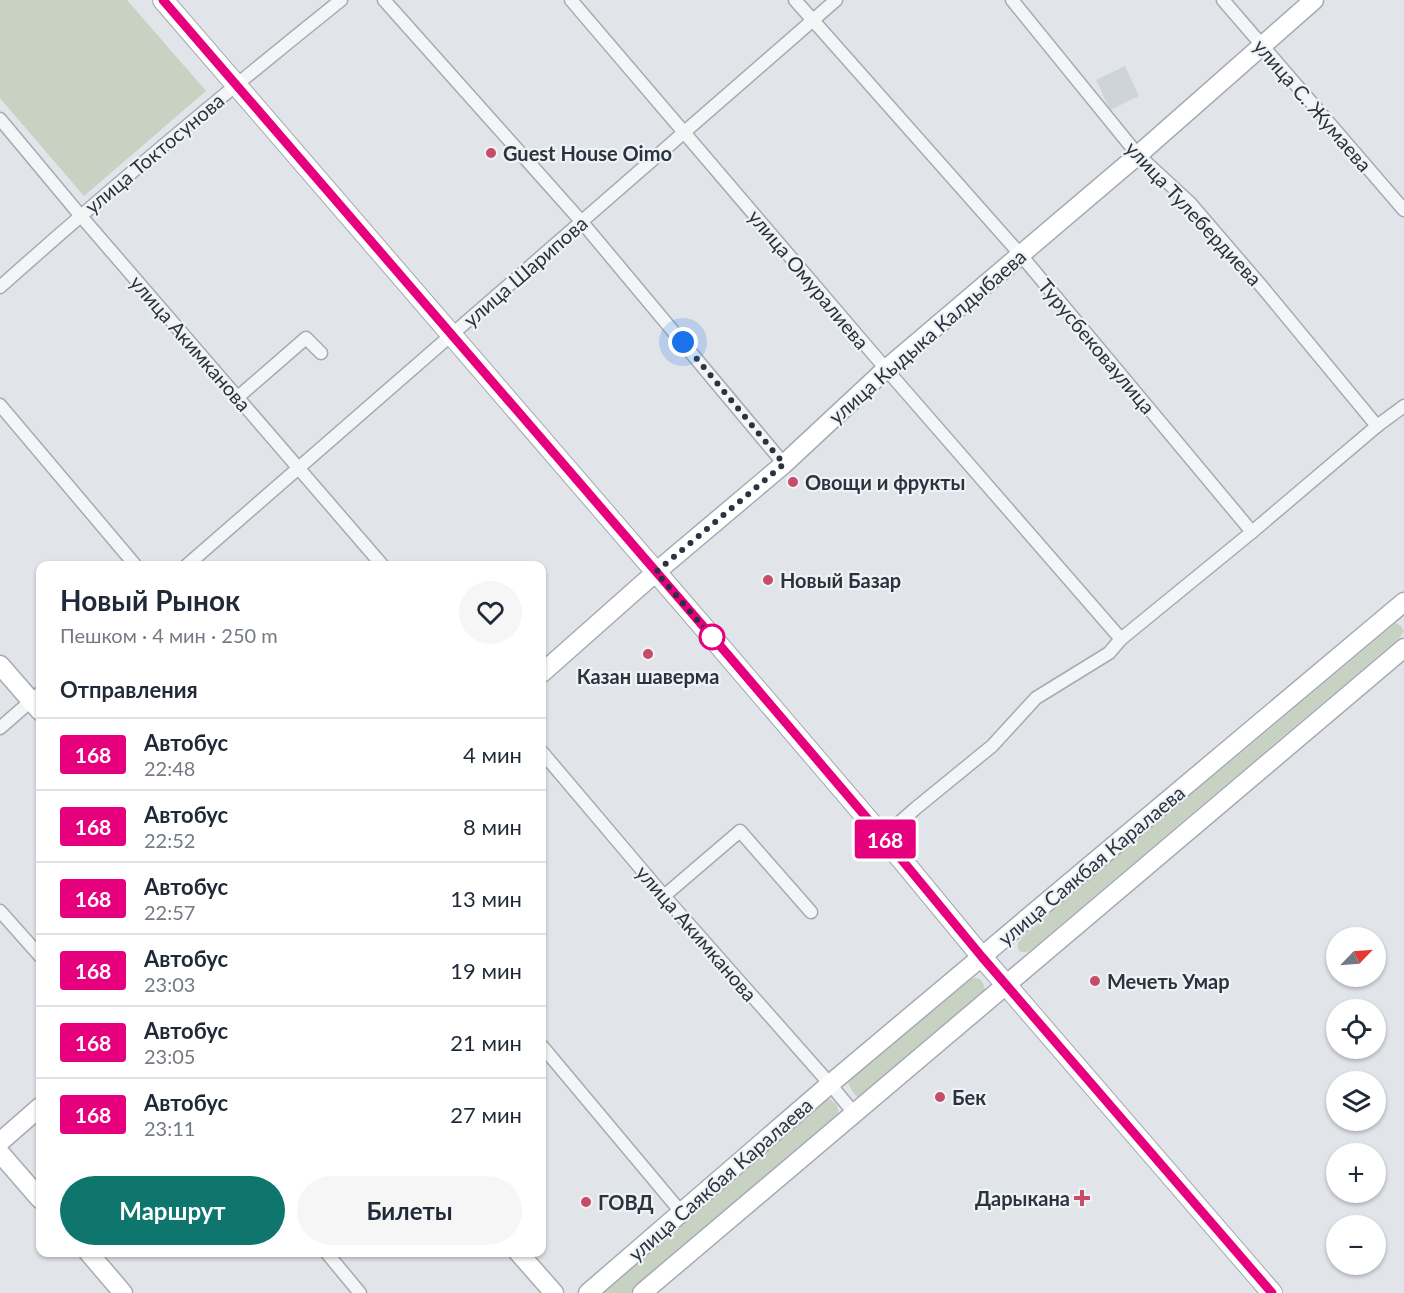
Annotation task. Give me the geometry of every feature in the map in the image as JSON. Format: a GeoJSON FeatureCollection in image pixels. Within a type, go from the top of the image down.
{"type":"FeatureCollection","features":[{"type":"Feature","properties":{"kind":"main road"},"geometry":{"type":"LineString","coordinates":[[163,0],[452,334],[883,837],[982,957],[1272,1293]]}},
{"type":"Feature","properties":{"kind":"street","name":"улица Токтосунова"},"geometry":{"type":"LineString","coordinates":[[0,287],[80,215],[340,0]]}},
{"type":"Feature","properties":{"kind":"street"},"geometry":{"type":"LineString","coordinates":[[384,0],[581,221],[784,464]]}},
{"type":"Feature","properties":{"kind":"street","name":"улица Омуралиева"},"geometry":{"type":"LineString","coordinates":[[571,0],[1120,639]]}},
{"type":"Feature","properties":{"kind":"street","name":"Турусбековаулица"},"geometry":{"type":"LineString","coordinates":[[795,0],[1020,254],[1252,532]]}},
{"type":"Feature","properties":{"kind":"street","name":"улица Шарипова"},"geometry":{"type":"LineString","coordinates":[[192,561],[836,0]]}},
{"type":"Feature","properties":{"kind":"street","name":"улица Тулебердиева"},"geometry":{"type":"LineString","coordinates":[[1012,0],[1138,155],[1190,203],[1377,426]]}},
{"type":"Feature","properties":{"kind":"street","name":"улица С. Жумаева"},"geometry":{"type":"LineString","coordinates":[[1222,0],[1404,210]]}},
{"type":"Feature","properties":{"kind":"street","name":"улица Кыдыка Калдыбаева"},"geometry":{"type":"LineString","coordinates":[[546,669],[656,572],[784,464],[886,369],[1138,155],[1314,0]]}},
{"type":"Feature","properties":{"kind":"street","name":"улица Акимканова"},"geometry":{"type":"LineString","coordinates":[[0,119],[379,561]]}},
{"type":"Feature","properties":{"kind":"street"},"geometry":{"type":"LineString","coordinates":[[238,397],[306,338],[321,353]]}},
{"type":"Feature","properties":{"kind":"street"},"geometry":{"type":"LineString","coordinates":[[0,405],[132,561]]}},
{"type":"Feature","properties":{"kind":"street"},"geometry":{"type":"LineString","coordinates":[[883,837],[992,746],[1036,698],[1109,653],[1120,639],[1404,406]]}},
{"type":"Feature","properties":{"kind":"street","name":"улица Саякбая Каралаева"},"geometry":{"type":"LineString","coordinates":[[588,1293],[830,1084],[1402,608]]}},
{"type":"Feature","properties":{"kind":"street","name":"улица Саякбая Каралаева"},"geometry":{"type":"LineString","coordinates":[[642,1293],[1404,648]]}},
{"type":"Feature","properties":{"kind":"street"},"geometry":{"type":"LineString","coordinates":[[0,665],[36,700]]}},
{"type":"Feature","properties":{"kind":"street"},"geometry":{"type":"LineString","coordinates":[[0,728],[36,703]]}},
{"type":"Feature","properties":{"kind":"street","name":"улица Акимканова"},"geometry":{"type":"LineString","coordinates":[[546,757],[664,896],[854,1113]]}},
{"type":"Feature","properties":{"kind":"street"},"geometry":{"type":"LineString","coordinates":[[664,896],[740,831],[811,912]]}},
{"type":"Feature","properties":{"kind":"street"},"geometry":{"type":"LineString","coordinates":[[0,910],[36,951]]}},
{"type":"Feature","properties":{"kind":"street"},"geometry":{"type":"LineString","coordinates":[[546,1051],[681,1212]]}},
{"type":"Feature","properties":{"kind":"street"},"geometry":{"type":"LineString","coordinates":[[0,1142],[36,1110]]}},
{"type":"Feature","properties":{"kind":"street"},"geometry":{"type":"LineString","coordinates":[[0,1153],[36,1194]]}},
{"type":"Feature","properties":{"kind":"street"},"geometry":{"type":"LineString","coordinates":[[92,1257],[123,1293]]}},
{"type":"Feature","properties":{"kind":"street"},"geometry":{"type":"LineString","coordinates":[[330,1257],[360,1293]]}},
{"type":"Feature","properties":{"kind":"street"},"geometry":{"type":"LineString","coordinates":[[523,1257],[555,1293]]}},
{"type":"Feature","properties":{"kind":"shaded area"},"geometry":{"type":"Polygon","coordinates":[[[1125,66],[1139,96],[1110,110],[1096,80],[1125,66]]]}},
{"type":"Feature","properties":{"kind":"green space"},"geometry":{"type":"Polygon","coordinates":[[[0,0],[127,0],[206,91],[84,196],[0,98],[0,0]]]}},
{"type":"Feature","properties":{"kind":"green space"},"geometry":{"type":"Polygon","coordinates":[[[1396,623],[1404,631],[1399,638],[1033,948],[1027,952],[1021,952],[1018,949],[1018,943],[1023,937],[1164,815],[1396,623]]]}},
{"type":"Feature","properties":{"kind":"green space"},"geometry":{"type":"Polygon","coordinates":[[[968,979],[980,979],[985,991],[862,1097],[857,1097],[848,1082],[852,1076],[968,979]]]}},
{"type":"Feature","properties":{"kind":"green space"},"geometry":{"type":"Polygon","coordinates":[[[830,1099],[837,1107],[838,1118],[631,1293],[603,1293],[738,1174],[830,1099]]]}},
{"type":"Feature","properties":{"kind":"bus line","name":"168"},"geometry":{"type":"LineString","coordinates":[[163,0],[728,655],[982,957],[1272,1293]]}},
{"type":"Feature","properties":{"kind":"place","name":"Guest House Oimo"},"geometry":{"type":"Point","coordinates":[491,153]}},
{"type":"Feature","properties":{"kind":"place","name":"Овощи и фрукты"},"geometry":{"type":"Point","coordinates":[793,482]}},
{"type":"Feature","properties":{"kind":"place","name":"Новый Базар"},"geometry":{"type":"Point","coordinates":[768,580]}},
{"type":"Feature","properties":{"kind":"place","name":"Казан шаверма"},"geometry":{"type":"Point","coordinates":[648,654]}},
{"type":"Feature","properties":{"kind":"place","name":"Мечеть Умар"},"geometry":{"type":"Point","coordinates":[1095,981]}},
{"type":"Feature","properties":{"kind":"place","name":"Бек"},"geometry":{"type":"Point","coordinates":[940,1097]}},
{"type":"Feature","properties":{"kind":"place","name":"Дарыкана"},"geometry":{"type":"Point","coordinates":[1082,1198]}},
{"type":"Feature","properties":{"kind":"place","name":"ГОВД"},"geometry":{"type":"Point","coordinates":[586,1202]}},
{"type":"Feature","properties":{"kind":"route"},"geometry":{"type":"LineString","coordinates":[[683,342],[784,464],[656,572],[712,637]]}}]}
